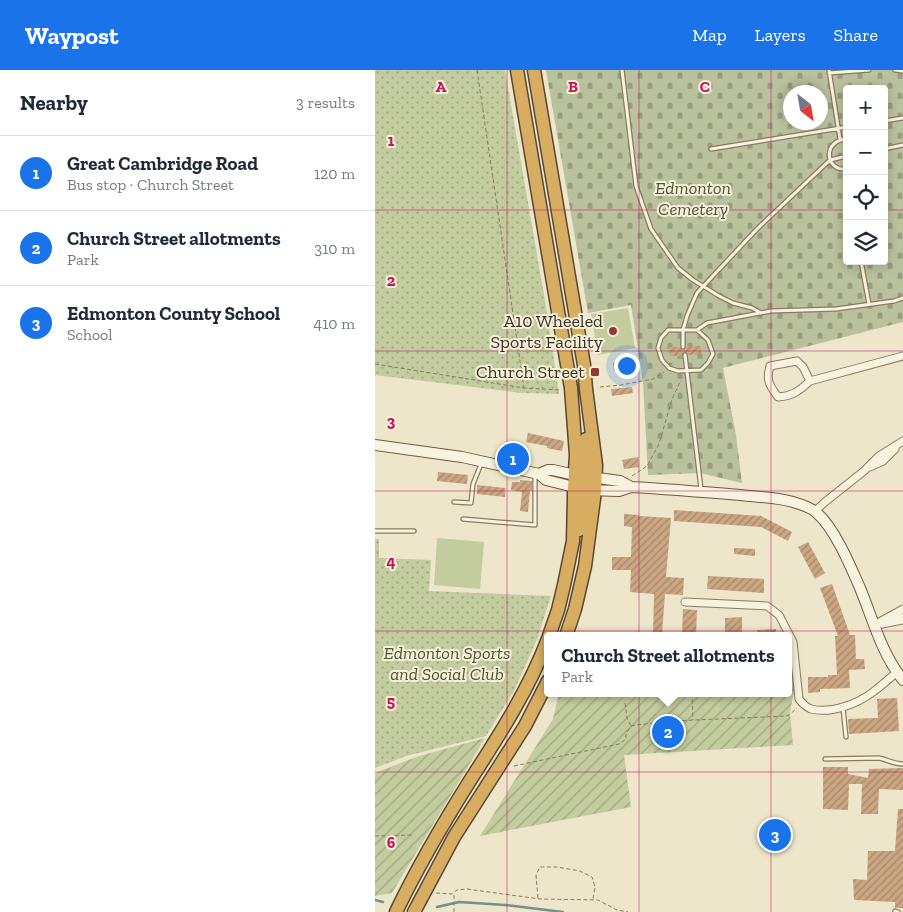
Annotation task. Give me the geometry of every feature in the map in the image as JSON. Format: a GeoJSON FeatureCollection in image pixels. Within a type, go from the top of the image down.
{"type":"FeatureCollection","features":[{"type":"Feature","properties":{"kind":"highway"},"geometry":{"type":"LineString","coordinates":[[517,70],[571,388],[577,455],[585,483]]}},
{"type":"Feature","properties":{"kind":"highway"},"geometry":{"type":"LineString","coordinates":[[534,70],[584,365],[590,429],[585,440],[585,566],[567,632]]}},
{"type":"Feature","properties":{"kind":"highway"},"geometry":{"type":"LineString","coordinates":[[554,288],[571,286]]}},
{"type":"Feature","properties":{"kind":"highway"},"geometry":{"type":"LineString","coordinates":[[551,632],[562,594],[573,541],[575,497],[585,483]]}},
{"type":"Feature","properties":{"kind":"highway"},"geometry":{"type":"LineString","coordinates":[[396,912],[440,829],[511,718],[533,676],[544,649]]}},
{"type":"Feature","properties":{"kind":"highway"},"geometry":{"type":"LineString","coordinates":[[414,912],[454,837],[525,726],[544,689]]}},
{"type":"Feature","properties":{"kind":"main road"},"geometry":{"type":"LineString","coordinates":[[375,445],[462,456],[537,473],[553,470],[585,483],[619,491],[631,487],[701,492],[792,502],[815,511],[826,522],[846,558],[887,657],[900,676]]}},
{"type":"Feature","properties":{"kind":"street"},"geometry":{"type":"LineString","coordinates":[[810,381],[803,367],[797,361],[771,366],[767,376],[778,397],[788,396],[801,390],[810,381],[903,356]]}},
{"type":"Feature","properties":{"kind":"street"},"geometry":{"type":"LineString","coordinates":[[815,511],[863,471],[883,461],[903,441]]}},
{"type":"Feature","properties":{"kind":"street"},"geometry":{"type":"LineString","coordinates":[[685,602],[767,606],[779,615],[788,632]]}},
{"type":"Feature","properties":{"kind":"street"},"geometry":{"type":"LineString","coordinates":[[874,625],[903,609]]}},
{"type":"Feature","properties":{"kind":"street"},"geometry":{"type":"LineString","coordinates":[[874,625],[903,620]]}},
{"type":"Feature","properties":{"kind":"street"},"geometry":{"type":"LineString","coordinates":[[792,640],[799,699],[810,709],[843,708],[872,694],[900,676]]}},
{"type":"Feature","properties":{"kind":"lane"},"geometry":{"type":"LineString","coordinates":[[622,70],[637,186],[651,229],[678,268],[693,280],[733,303],[752,308],[761,313]]}},
{"type":"Feature","properties":{"kind":"lane"},"geometry":{"type":"LineString","coordinates":[[843,170],[835,167],[830,160],[829,151],[833,144],[840,139],[829,71],[869,70]]}},
{"type":"Feature","properties":{"kind":"lane"},"geometry":{"type":"LineString","coordinates":[[895,70],[903,71]]}},
{"type":"Feature","properties":{"kind":"lane"},"geometry":{"type":"LineString","coordinates":[[888,120],[903,118]]}},
{"type":"Feature","properties":{"kind":"lane"},"geometry":{"type":"LineString","coordinates":[[711,149],[843,128]]}},
{"type":"Feature","properties":{"kind":"lane"},"geometry":{"type":"LineString","coordinates":[[888,148],[903,145]]}},
{"type":"Feature","properties":{"kind":"lane"},"geometry":{"type":"LineString","coordinates":[[683,346],[683,330],[697,293],[757,229],[830,160],[843,157]]}},
{"type":"Feature","properties":{"kind":"lane"},"geometry":{"type":"LineString","coordinates":[[862,265],[869,304]]}},
{"type":"Feature","properties":{"kind":"lane"},"geometry":{"type":"LineString","coordinates":[[697,330],[708,340],[713,354],[708,364],[701,370],[678,371],[669,368],[662,360],[658,348],[661,338],[667,330],[697,330],[707,324],[771,311],[836,308],[894,301],[903,298]]}},
{"type":"Feature","properties":{"kind":"lane"},"geometry":{"type":"LineString","coordinates":[[685,355],[701,492]]}},
{"type":"Feature","properties":{"kind":"lane"},"geometry":{"type":"LineString","coordinates":[[455,502],[471,504],[473,484],[481,461]]}},
{"type":"Feature","properties":{"kind":"lane"},"geometry":{"type":"LineString","coordinates":[[463,519],[535,525],[537,473]]}},
{"type":"Feature","properties":{"kind":"lane"},"geometry":{"type":"LineString","coordinates":[[375,530],[414,531]]}},
{"type":"Feature","properties":{"kind":"lane"},"geometry":{"type":"LineString","coordinates":[[874,625],[903,615]]}},
{"type":"Feature","properties":{"kind":"lane"},"geometry":{"type":"LineString","coordinates":[[843,708],[846,737]]}},
{"type":"Feature","properties":{"kind":"lane"},"geometry":{"type":"LineString","coordinates":[[825,759],[879,758],[894,764],[903,764]]}},
{"type":"Feature","properties":{"kind":"path"},"geometry":{"type":"LineString","coordinates":[[477,70],[524,388]]}},
{"type":"Feature","properties":{"kind":"path"},"geometry":{"type":"LineString","coordinates":[[375,364],[524,388],[562,390]]}},
{"type":"Feature","properties":{"kind":"path"},"geometry":{"type":"LineString","coordinates":[[600,387],[653,380],[669,368]]}},
{"type":"Feature","properties":{"kind":"path"},"geometry":{"type":"LineString","coordinates":[[632,476],[647,466],[659,444],[672,399],[686,370]]}},
{"type":"Feature","properties":{"kind":"path"},"geometry":{"type":"LineString","coordinates":[[692,697],[693,720]]}},
{"type":"Feature","properties":{"kind":"path"},"geometry":{"type":"LineString","coordinates":[[625,703],[627,718],[631,726]]}},
{"type":"Feature","properties":{"kind":"path"},"geometry":{"type":"LineString","coordinates":[[631,726],[673,721],[786,716],[802,703]]}},
{"type":"Feature","properties":{"kind":"path"},"geometry":{"type":"LineString","coordinates":[[514,766],[619,744],[626,740],[626,734],[631,726]]}},
{"type":"Feature","properties":{"kind":"path"},"geometry":{"type":"LineString","coordinates":[[375,836],[412,835]]}},
{"type":"Feature","properties":{"kind":"path"},"geometry":{"type":"LineString","coordinates":[[393,836],[394,845]]}},
{"type":"Feature","properties":{"kind":"path"},"geometry":{"type":"LineString","coordinates":[[538,899],[536,875],[540,867],[557,867],[580,871],[592,877],[595,887],[593,900]]}},
{"type":"Feature","properties":{"kind":"path"},"geometry":{"type":"LineString","coordinates":[[437,893],[446,894],[467,889],[538,899],[600,900],[617,910],[628,912]]}},
{"type":"Feature","properties":{"kind":"path"},"geometry":{"type":"LineString","coordinates":[[453,912],[454,892]]}},
{"type":"Feature","properties":{"kind":"green space"},"geometry":{"type":"Polygon","coordinates":[[[375,70],[505,70],[548,318],[559,394],[522,393],[375,375],[375,70]]]}},
{"type":"Feature","properties":{"kind":"green space","name":"Edmonton Cemetery"},"geometry":{"type":"Polygon","coordinates":[[[546,70],[903,70],[903,322],[723,368],[736,435],[742,483],[700,473],[648,475],[643,382],[631,305],[588,313],[546,70]]]}},
{"type":"Feature","properties":{"kind":"green space","name":"A10 Wheeled Sports Facility"},"geometry":{"type":"Polygon","coordinates":[[[628,308],[635,348],[598,355],[591,314],[628,308]]]}},
{"type":"Feature","properties":{"kind":"green space"},"geometry":{"type":"Polygon","coordinates":[[[437,538],[484,542],[480,589],[434,585],[437,538]]]}},
{"type":"Feature","properties":{"kind":"green space","name":"Edmonton Sports and Social Club"},"geometry":{"type":"Polygon","coordinates":[[[375,539],[379,539],[379,558],[431,560],[429,591],[551,596],[537,639],[515,689],[486,736],[406,756],[375,768],[375,539]]]}},
{"type":"Feature","properties":{"kind":"green space"},"geometry":{"type":"Polygon","coordinates":[[[792,674],[796,679],[790,713],[793,745],[624,755],[631,807],[480,836],[553,719],[558,697],[792,697],[792,674]]]}},
{"type":"Feature","properties":{"kind":"green space"},"geometry":{"type":"Polygon","coordinates":[[[485,738],[392,893],[375,896],[375,773],[419,756],[485,738]]]}},
{"type":"Feature","properties":{"kind":"building"},"geometry":{"type":"Polygon","coordinates":[[[686,346],[701,346],[701,354],[688,355],[685,352],[682,356],[670,356],[669,347],[680,347],[683,350],[686,349],[686,346]]]}},
{"type":"Feature","properties":{"kind":"building"},"geometry":{"type":"Polygon","coordinates":[[[622,362],[623,370],[614,371],[613,363],[622,362]]]}},
{"type":"Feature","properties":{"kind":"building"},"geometry":{"type":"Polygon","coordinates":[[[632,387],[633,393],[612,396],[611,389],[632,387]]]}},
{"type":"Feature","properties":{"kind":"building"},"geometry":{"type":"Polygon","coordinates":[[[528,433],[564,441],[562,451],[526,442],[528,433]]]}},
{"type":"Feature","properties":{"kind":"building"},"geometry":{"type":"Polygon","coordinates":[[[638,457],[639,467],[624,469],[622,460],[638,457]]]}},
{"type":"Feature","properties":{"kind":"building"},"geometry":{"type":"Polygon","coordinates":[[[438,472],[468,475],[467,484],[437,481],[438,472]]]}},
{"type":"Feature","properties":{"kind":"building"},"geometry":{"type":"Polygon","coordinates":[[[520,480],[532,481],[528,512],[520,511],[522,492],[511,490],[512,482],[520,482],[520,480]]]}},
{"type":"Feature","properties":{"kind":"building"},"geometry":{"type":"Polygon","coordinates":[[[477,485],[505,488],[505,497],[477,494],[477,485]]]}},
{"type":"Feature","properties":{"kind":"building"},"geometry":{"type":"Polygon","coordinates":[[[674,510],[761,516],[792,532],[788,541],[761,527],[674,521],[674,510]]]}},
{"type":"Feature","properties":{"kind":"building"},"geometry":{"type":"Polygon","coordinates":[[[624,514],[671,518],[666,577],[684,578],[683,595],[665,594],[662,632],[653,632],[654,594],[630,592],[631,570],[612,570],[612,557],[631,557],[632,527],[624,526],[624,514]]]}},
{"type":"Feature","properties":{"kind":"building"},"geometry":{"type":"Polygon","coordinates":[[[808,542],[825,573],[815,579],[798,547],[808,542]]]}},
{"type":"Feature","properties":{"kind":"building"},"geometry":{"type":"Polygon","coordinates":[[[734,548],[755,549],[755,556],[734,554],[734,548]]]}},
{"type":"Feature","properties":{"kind":"building"},"geometry":{"type":"Polygon","coordinates":[[[708,576],[764,579],[764,593],[707,589],[708,576]]]}},
{"type":"Feature","properties":{"kind":"building"},"geometry":{"type":"Polygon","coordinates":[[[832,584],[850,635],[855,635],[856,659],[864,659],[865,669],[849,670],[850,688],[820,689],[820,692],[808,693],[808,677],[837,675],[835,636],[838,636],[820,588],[832,584]]]}},
{"type":"Feature","properties":{"kind":"building"},"geometry":{"type":"Polygon","coordinates":[[[683,609],[697,610],[696,632],[682,632],[683,609]]]}},
{"type":"Feature","properties":{"kind":"building"},"geometry":{"type":"Polygon","coordinates":[[[742,617],[742,632],[725,632],[725,618],[742,617]]]}},
{"type":"Feature","properties":{"kind":"building"},"geometry":{"type":"Polygon","coordinates":[[[776,629],[776,632],[757,632],[757,630],[776,629]]]}},
{"type":"Feature","properties":{"kind":"building"},"geometry":{"type":"Polygon","coordinates":[[[897,698],[899,731],[849,734],[848,719],[878,718],[877,699],[897,698]]]}},
{"type":"Feature","properties":{"kind":"building"},"geometry":{"type":"Polygon","coordinates":[[[823,767],[848,767],[848,774],[868,778],[869,769],[903,768],[903,790],[879,789],[878,814],[861,814],[862,784],[849,784],[848,810],[823,809],[823,767]]]}},
{"type":"Feature","properties":{"kind":"building"},"geometry":{"type":"Polygon","coordinates":[[[898,809],[903,809],[903,908],[895,908],[895,902],[854,900],[853,879],[867,880],[868,851],[895,851],[898,809]]]}},
{"type":"Feature","properties":{"kind":"waterway"},"geometry":{"type":"LineString","coordinates":[[375,900],[383,902]]}},
{"type":"Feature","properties":{"kind":"waterway"},"geometry":{"type":"LineString","coordinates":[[437,907],[459,902],[563,912]]}},
{"type":"Feature","properties":{"kind":"place","name":"A10 Wheeled Sports Facility"},"geometry":{"type":"Point","coordinates":[613,331]}},
{"type":"Feature","properties":{"kind":"place","name":"Church Street"},"geometry":{"type":"Point","coordinates":[595,372]}},
{"type":"Feature","properties":{"kind":"place","name":"Great Cambridge Road"},"geometry":{"type":"Point","coordinates":[513,459]}},
{"type":"Feature","properties":{"kind":"place","name":"Church Street allotments"},"geometry":{"type":"Point","coordinates":[668,732]}},
{"type":"Feature","properties":{"kind":"place","name":"Edmonton County School"},"geometry":{"type":"Point","coordinates":[775,835]}}]}
